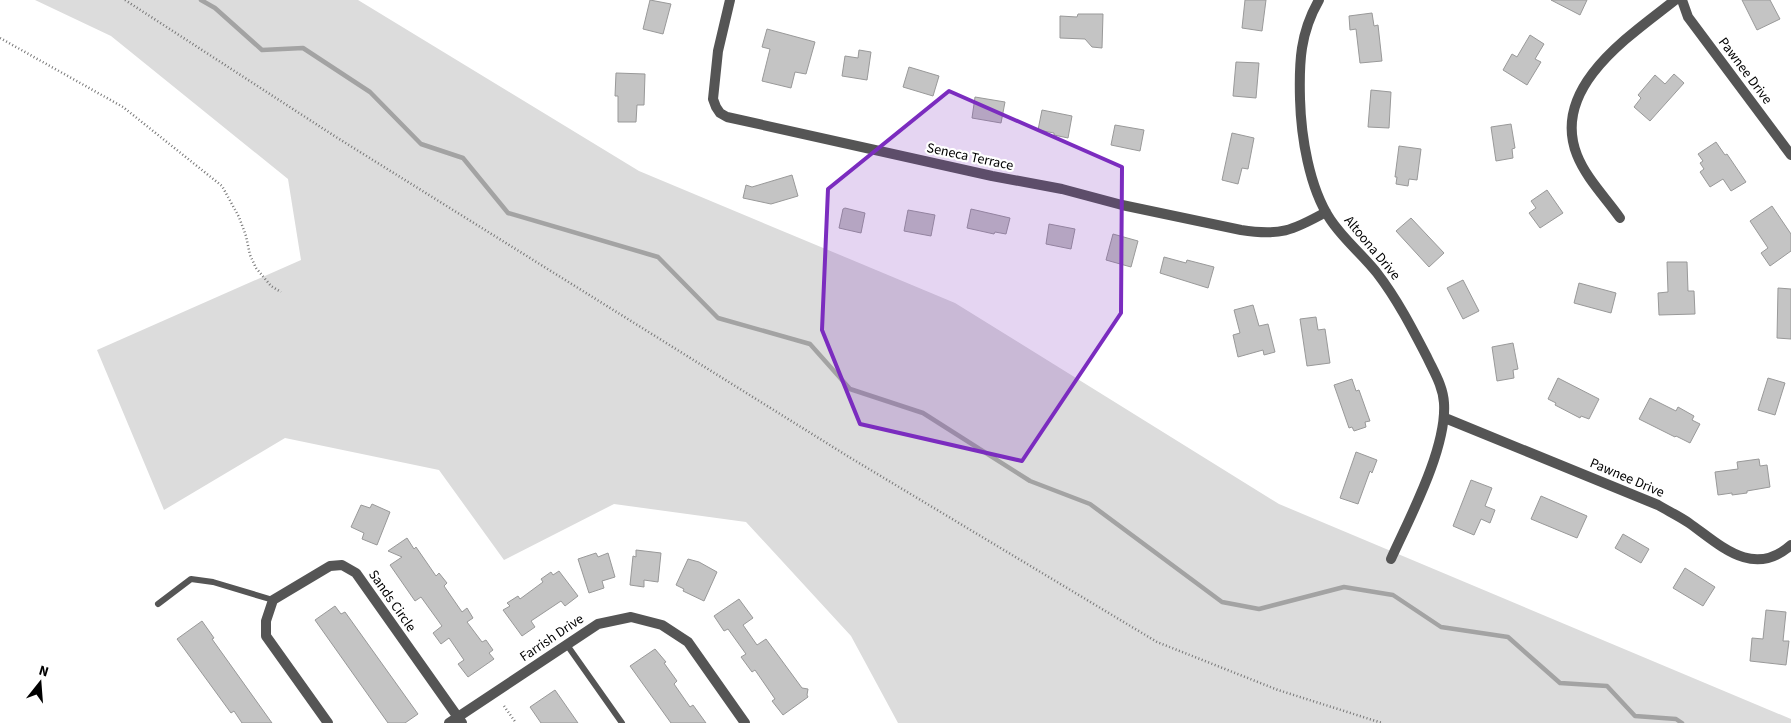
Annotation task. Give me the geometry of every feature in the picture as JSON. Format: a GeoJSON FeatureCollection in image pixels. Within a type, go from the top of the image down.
{"type":"FeatureCollection","features":[{"type":"Feature","properties":{"kind":"street","name":"Seneca Terrace"},"geometry":{"type":"LineString","coordinates":[[730,0],[718,51],[713,98],[720,113],[727,117],[982,174],[1062,189],[1122,205],[1241,230],[1260,233],[1298,228],[1326,212]]}},
{"type":"Feature","properties":{"kind":"street","name":"Altoona Drive"},"geometry":{"type":"LineString","coordinates":[[1319,0],[1306,29],[1300,51],[1300,118],[1306,153],[1316,189],[1326,212],[1342,236],[1376,271],[1399,304],[1440,383],[1444,400],[1442,432],[1424,484],[1391,559]]}},
{"type":"Feature","properties":{"kind":"street"},"geometry":{"type":"LineString","coordinates":[[1620,218],[1584,169],[1577,154],[1573,138],[1575,107],[1591,75],[1604,59],[1676,0]]}},
{"type":"Feature","properties":{"kind":"street","name":"Pawnee Drive"},"geometry":{"type":"LineString","coordinates":[[1682,0],[1688,17],[1791,155]]}},
{"type":"Feature","properties":{"kind":"street","name":"Pawnee Drive"},"geometry":{"type":"LineString","coordinates":[[1444,418],[1658,506],[1687,521],[1728,552],[1738,556],[1749,559],[1774,556],[1791,545]]}},
{"type":"Feature","properties":{"kind":"street","name":"Sands Circle"},"geometry":{"type":"LineString","coordinates":[[273,600],[330,566],[342,565],[356,573],[456,721]]}},
{"type":"Feature","properties":{"kind":"street"},"geometry":{"type":"LineString","coordinates":[[273,600],[266,621],[266,636],[328,723]]}},
{"type":"Feature","properties":{"kind":"street","name":"Farrish Drive"},"geometry":{"type":"LineString","coordinates":[[456,721],[598,624],[631,616],[662,625],[688,642],[745,723]]}},
{"type":"Feature","properties":{"kind":"lane"},"geometry":{"type":"LineString","coordinates":[[158,604],[191,579],[213,582],[273,600]]}},
{"type":"Feature","properties":{"kind":"lane"},"geometry":{"type":"LineString","coordinates":[[567,645],[622,723]]}},
{"type":"Feature","properties":{"kind":"path"},"geometry":{"type":"LineString","coordinates":[[125,0],[336,137],[849,457],[1157,642],[1278,690],[1382,723]]}},
{"type":"Feature","properties":{"kind":"path"},"geometry":{"type":"LineString","coordinates":[[0,38],[123,107],[222,186],[239,217],[250,255],[256,268],[271,286],[281,292]]}},
{"type":"Feature","properties":{"kind":"path"},"geometry":{"type":"LineString","coordinates":[[504,706],[516,723]]}},
{"type":"Feature","properties":{"kind":"highlighted area"},"geometry":{"type":"Polygon","coordinates":[[[949,91],[1122,167],[1121,313],[1022,461],[860,424],[822,330],[828,189],[949,91]]]}},
{"type":"Feature","properties":{"kind":"shaded area"},"geometry":{"type":"Polygon","coordinates":[[[35,0],[358,0],[639,171],[955,303],[1279,504],[1791,719],[1791,723],[898,723],[851,636],[746,522],[614,504],[504,560],[439,470],[285,438],[164,510],[97,350],[301,260],[288,179],[111,36],[35,0]]]}},
{"type":"Feature","properties":{"kind":"building"},"geometry":{"type":"Polygon","coordinates":[[[650,0],[671,4],[663,34],[643,29],[650,0]]]}},
{"type":"Feature","properties":{"kind":"building"},"geometry":{"type":"Polygon","coordinates":[[[1245,0],[1266,0],[1262,31],[1242,28],[1245,0]]]}},
{"type":"Feature","properties":{"kind":"building"},"geometry":{"type":"Polygon","coordinates":[[[1551,0],[1587,0],[1580,15],[1551,0]]]}},
{"type":"Feature","properties":{"kind":"building"},"geometry":{"type":"Polygon","coordinates":[[[1742,0],[1770,0],[1780,19],[1757,30],[1742,0]]]}},
{"type":"Feature","properties":{"kind":"building"},"geometry":{"type":"Polygon","coordinates":[[[1372,13],[1374,26],[1378,25],[1382,61],[1360,63],[1356,29],[1350,30],[1349,16],[1372,13]]]}},
{"type":"Feature","properties":{"kind":"building"},"geometry":{"type":"Polygon","coordinates":[[[1078,14],[1103,14],[1102,48],[1092,47],[1085,39],[1060,38],[1060,16],[1077,17],[1078,14]]]}},
{"type":"Feature","properties":{"kind":"building"},"geometry":{"type":"Polygon","coordinates":[[[767,29],[815,42],[806,74],[795,72],[791,88],[762,81],[770,49],[762,47],[767,29]]]}},
{"type":"Feature","properties":{"kind":"building"},"geometry":{"type":"Polygon","coordinates":[[[1530,35],[1544,44],[1535,59],[1541,62],[1527,85],[1503,70],[1512,54],[1517,57],[1530,35]]]}},
{"type":"Feature","properties":{"kind":"building"},"geometry":{"type":"Polygon","coordinates":[[[859,50],[871,52],[867,80],[842,76],[845,56],[858,58],[859,50]]]}},
{"type":"Feature","properties":{"kind":"building"},"geometry":{"type":"Polygon","coordinates":[[[1236,62],[1259,63],[1256,98],[1233,96],[1236,62]]]}},
{"type":"Feature","properties":{"kind":"building"},"geometry":{"type":"Polygon","coordinates":[[[909,67],[939,76],[933,96],[903,87],[909,67]]]}},
{"type":"Feature","properties":{"kind":"building"},"geometry":{"type":"Polygon","coordinates":[[[616,73],[645,74],[644,105],[637,105],[636,122],[618,122],[618,96],[615,96],[616,73]]]}},
{"type":"Feature","properties":{"kind":"building"},"geometry":{"type":"Polygon","coordinates":[[[1674,74],[1684,83],[1650,121],[1634,107],[1641,98],[1638,95],[1655,75],[1665,84],[1674,74]]]}},
{"type":"Feature","properties":{"kind":"building"},"geometry":{"type":"Polygon","coordinates":[[[1371,90],[1391,92],[1389,128],[1368,127],[1371,90]]]}},
{"type":"Feature","properties":{"kind":"building"},"geometry":{"type":"Polygon","coordinates":[[[975,97],[1005,102],[1001,123],[972,118],[975,97]]]}},
{"type":"Feature","properties":{"kind":"building"},"geometry":{"type":"Polygon","coordinates":[[[1042,110],[1072,116],[1068,138],[1038,130],[1042,110]]]}},
{"type":"Feature","properties":{"kind":"building"},"geometry":{"type":"Polygon","coordinates":[[[1511,124],[1515,148],[1512,149],[1513,158],[1496,161],[1491,127],[1511,124]]]}},
{"type":"Feature","properties":{"kind":"building"},"geometry":{"type":"Polygon","coordinates":[[[1115,125],[1144,130],[1140,151],[1111,145],[1115,125]]]}},
{"type":"Feature","properties":{"kind":"building"},"geometry":{"type":"Polygon","coordinates":[[[1232,133],[1254,138],[1248,169],[1242,168],[1238,184],[1222,180],[1232,133]]]}},
{"type":"Feature","properties":{"kind":"building"},"geometry":{"type":"Polygon","coordinates":[[[1716,142],[1725,155],[1727,154],[1746,182],[1731,191],[1723,179],[1710,187],[1700,172],[1704,169],[1700,163],[1703,161],[1698,154],[1716,142]]]}},
{"type":"Feature","properties":{"kind":"building"},"geometry":{"type":"Polygon","coordinates":[[[1399,146],[1421,149],[1417,180],[1409,179],[1408,186],[1396,184],[1397,177],[1395,177],[1399,146]]]}},
{"type":"Feature","properties":{"kind":"building"},"geometry":{"type":"Polygon","coordinates":[[[792,175],[798,196],[771,204],[743,198],[746,185],[752,187],[792,175]]]}},
{"type":"Feature","properties":{"kind":"building"},"geometry":{"type":"Polygon","coordinates":[[[1547,190],[1563,213],[1540,228],[1529,213],[1536,208],[1531,201],[1547,190]]]}},
{"type":"Feature","properties":{"kind":"building"},"geometry":{"type":"Polygon","coordinates":[[[1772,206],[1791,234],[1791,251],[1770,266],[1761,253],[1768,248],[1750,221],[1772,206]]]}},
{"type":"Feature","properties":{"kind":"building"},"geometry":{"type":"Polygon","coordinates":[[[843,209],[865,213],[861,233],[839,228],[843,209]]]}},
{"type":"Feature","properties":{"kind":"building"},"geometry":{"type":"Polygon","coordinates":[[[971,209],[1010,218],[1006,234],[995,232],[994,234],[967,228],[971,209]]]}},
{"type":"Feature","properties":{"kind":"building"},"geometry":{"type":"Polygon","coordinates":[[[908,210],[935,215],[931,236],[904,231],[908,210]]]}},
{"type":"Feature","properties":{"kind":"building"},"geometry":{"type":"Polygon","coordinates":[[[1411,218],[1444,253],[1429,267],[1396,231],[1411,218]]]}},
{"type":"Feature","properties":{"kind":"building"},"geometry":{"type":"Polygon","coordinates":[[[1049,224],[1075,229],[1071,249],[1046,244],[1049,224]]]}},
{"type":"Feature","properties":{"kind":"building"},"geometry":{"type":"Polygon","coordinates":[[[1113,234],[1138,241],[1131,267],[1106,260],[1113,234]]]}},
{"type":"Feature","properties":{"kind":"building"},"geometry":{"type":"Polygon","coordinates":[[[1164,257],[1186,263],[1187,260],[1214,267],[1208,288],[1160,273],[1164,257]]]}},
{"type":"Feature","properties":{"kind":"building"},"geometry":{"type":"Polygon","coordinates":[[[1667,262],[1687,262],[1688,291],[1694,291],[1695,314],[1659,315],[1658,293],[1668,292],[1667,262]]]}},
{"type":"Feature","properties":{"kind":"building"},"geometry":{"type":"Polygon","coordinates":[[[1463,280],[1479,311],[1463,319],[1447,288],[1463,280]]]}},
{"type":"Feature","properties":{"kind":"building"},"geometry":{"type":"Polygon","coordinates":[[[1579,283],[1616,293],[1611,313],[1574,303],[1579,283]]]}},
{"type":"Feature","properties":{"kind":"building"},"geometry":{"type":"Polygon","coordinates":[[[1778,288],[1791,289],[1791,339],[1777,338],[1778,288]]]}},
{"type":"Feature","properties":{"kind":"building"},"geometry":{"type":"Polygon","coordinates":[[[1253,305],[1259,326],[1268,324],[1275,352],[1264,355],[1263,350],[1238,357],[1233,335],[1240,333],[1234,310],[1253,305]]]}},
{"type":"Feature","properties":{"kind":"building"},"geometry":{"type":"Polygon","coordinates":[[[1316,317],[1318,330],[1325,329],[1330,363],[1307,366],[1300,319],[1316,317]]]}},
{"type":"Feature","properties":{"kind":"building"},"geometry":{"type":"Polygon","coordinates":[[[1513,343],[1518,369],[1513,370],[1514,378],[1497,381],[1492,347],[1513,343]]]}},
{"type":"Feature","properties":{"kind":"building"},"geometry":{"type":"Polygon","coordinates":[[[1558,378],[1599,399],[1589,419],[1581,416],[1580,418],[1555,405],[1556,403],[1548,399],[1558,378]]]}},
{"type":"Feature","properties":{"kind":"building"},"geometry":{"type":"Polygon","coordinates":[[[1768,378],[1785,383],[1775,415],[1758,410],[1768,378]]]}},
{"type":"Feature","properties":{"kind":"building"},"geometry":{"type":"Polygon","coordinates":[[[1352,379],[1356,391],[1359,390],[1370,421],[1365,422],[1366,427],[1354,431],[1352,427],[1349,428],[1334,385],[1352,379]]]}},
{"type":"Feature","properties":{"kind":"building"},"geometry":{"type":"Polygon","coordinates":[[[1650,398],[1676,411],[1678,407],[1694,416],[1692,420],[1700,424],[1690,443],[1639,419],[1650,398]]]}},
{"type":"Feature","properties":{"kind":"building"},"geometry":{"type":"Polygon","coordinates":[[[1356,452],[1377,460],[1372,473],[1370,471],[1358,504],[1340,498],[1356,452]]]}},
{"type":"Feature","properties":{"kind":"building"},"geometry":{"type":"Polygon","coordinates":[[[1759,459],[1760,466],[1767,465],[1770,487],[1747,491],[1747,493],[1718,495],[1715,472],[1738,469],[1737,462],[1759,459]]]}},
{"type":"Feature","properties":{"kind":"building"},"geometry":{"type":"Polygon","coordinates":[[[1471,480],[1492,488],[1485,506],[1495,510],[1490,523],[1481,519],[1474,535],[1453,526],[1471,480]]]}},
{"type":"Feature","properties":{"kind":"building"},"geometry":{"type":"Polygon","coordinates":[[[1541,496],[1587,516],[1577,538],[1531,519],[1541,496]]]}},
{"type":"Feature","properties":{"kind":"building"},"geometry":{"type":"Polygon","coordinates":[[[372,504],[390,512],[377,545],[362,539],[364,533],[351,527],[361,505],[370,508],[372,504]]]}},
{"type":"Feature","properties":{"kind":"building"},"geometry":{"type":"Polygon","coordinates":[[[1623,534],[1649,549],[1641,563],[1615,548],[1623,534]]]}},
{"type":"Feature","properties":{"kind":"building"},"geometry":{"type":"Polygon","coordinates":[[[407,538],[414,549],[416,547],[436,576],[439,573],[447,583],[444,586],[462,612],[467,608],[473,618],[467,622],[482,642],[486,640],[493,650],[489,653],[494,659],[468,677],[458,664],[464,660],[449,638],[441,644],[433,633],[442,626],[421,597],[415,601],[390,565],[402,557],[388,551],[407,538]]]}},
{"type":"Feature","properties":{"kind":"building"},"geometry":{"type":"Polygon","coordinates":[[[636,550],[661,553],[658,582],[644,580],[644,587],[630,585],[633,556],[636,557],[636,550]]]}},
{"type":"Feature","properties":{"kind":"building"},"geometry":{"type":"Polygon","coordinates":[[[596,553],[598,557],[608,553],[615,577],[602,581],[604,588],[589,593],[578,559],[596,553]]]}},
{"type":"Feature","properties":{"kind":"building"},"geometry":{"type":"Polygon","coordinates":[[[688,559],[699,562],[717,572],[704,601],[683,591],[684,589],[676,585],[688,559]]]}},
{"type":"Feature","properties":{"kind":"building"},"geometry":{"type":"Polygon","coordinates":[[[1685,568],[1715,587],[1703,606],[1673,588],[1685,568]]]}},
{"type":"Feature","properties":{"kind":"building"},"geometry":{"type":"Polygon","coordinates":[[[559,571],[578,596],[565,606],[561,601],[531,621],[535,627],[522,636],[503,610],[510,606],[507,603],[518,596],[520,599],[543,582],[541,579],[551,572],[553,575],[559,571]]]}},
{"type":"Feature","properties":{"kind":"building"},"geometry":{"type":"Polygon","coordinates":[[[739,599],[753,618],[743,625],[757,645],[766,639],[802,688],[808,689],[808,697],[783,715],[772,701],[775,699],[755,670],[752,672],[741,657],[746,654],[728,629],[724,631],[714,616],[739,599]]]}},
{"type":"Feature","properties":{"kind":"building"},"geometry":{"type":"Polygon","coordinates":[[[335,606],[341,614],[345,612],[418,714],[405,723],[388,723],[315,620],[335,606]]]}},
{"type":"Feature","properties":{"kind":"building"},"geometry":{"type":"Polygon","coordinates":[[[1766,610],[1786,612],[1783,641],[1789,641],[1786,665],[1750,661],[1752,638],[1763,639],[1766,610]]]}},
{"type":"Feature","properties":{"kind":"building"},"geometry":{"type":"Polygon","coordinates":[[[202,621],[214,638],[212,639],[272,723],[242,723],[234,711],[231,713],[177,639],[202,621]]]}},
{"type":"Feature","properties":{"kind":"building"},"geometry":{"type":"Polygon","coordinates":[[[655,649],[666,662],[664,663],[677,681],[674,684],[690,707],[693,705],[706,723],[671,723],[630,666],[655,649]]]}},
{"type":"Feature","properties":{"kind":"building"},"geometry":{"type":"Polygon","coordinates":[[[555,690],[578,723],[541,723],[530,707],[555,690]]]}},
{"type":"Feature","properties":{"kind":"waterway"},"geometry":{"type":"LineString","coordinates":[[201,0],[215,8],[262,50],[303,48],[370,92],[421,144],[463,158],[508,213],[658,257],[718,318],[810,344],[850,389],[923,413],[1030,481],[1090,504],[1222,602],[1259,609],[1344,587],[1393,595],[1441,627],[1508,637],[1560,683],[1607,686],[1635,716],[1676,719],[1682,723]]}}]}
